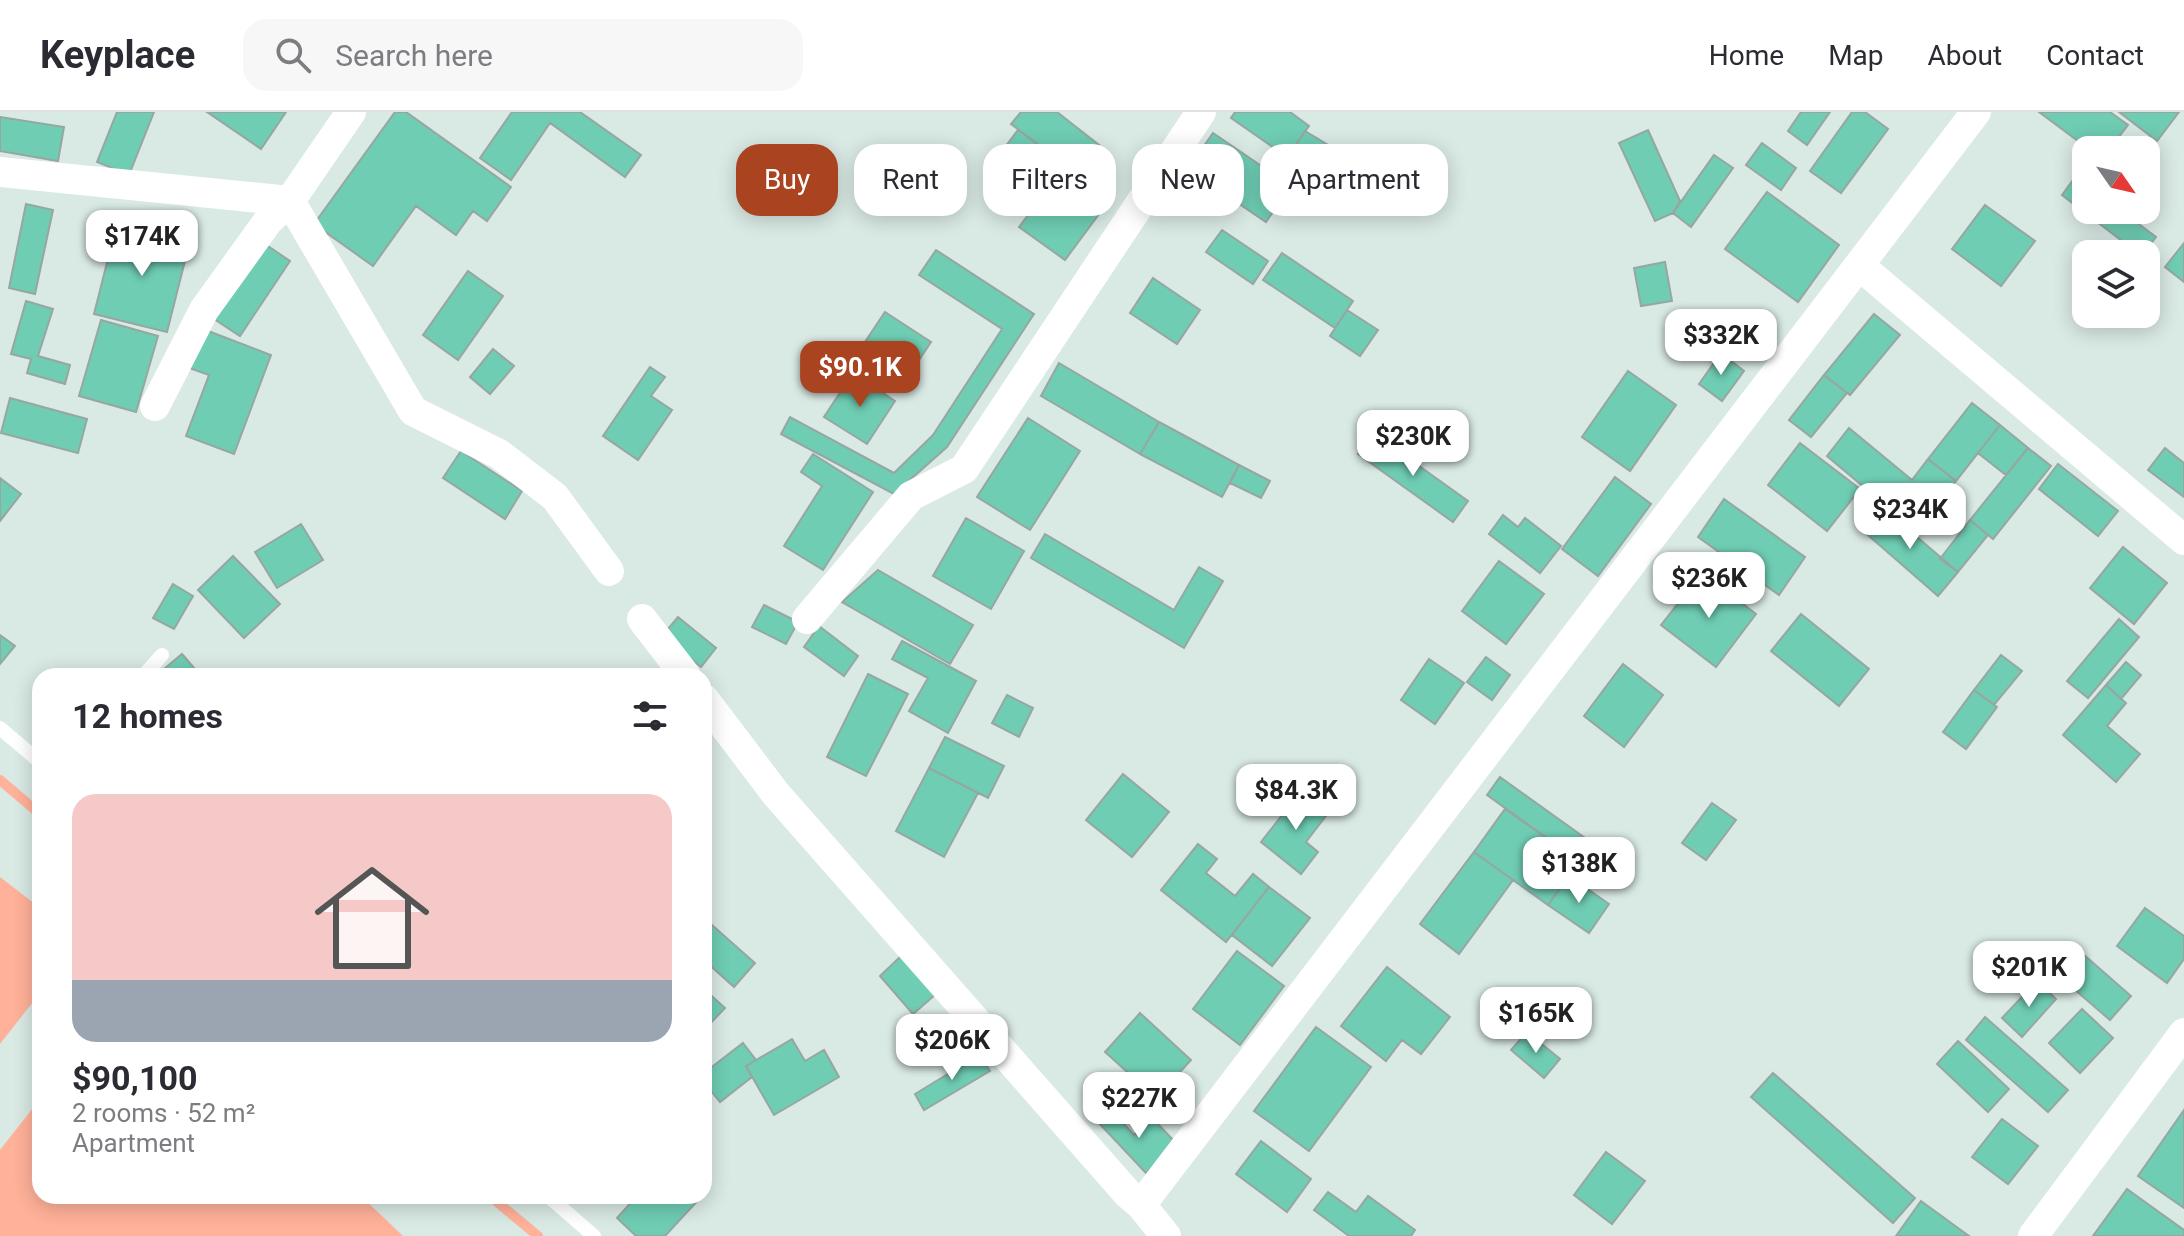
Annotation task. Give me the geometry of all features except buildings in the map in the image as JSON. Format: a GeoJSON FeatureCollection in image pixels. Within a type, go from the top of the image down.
{"type":"FeatureCollection","features":[{"type":"Feature","properties":{"kind":"street"},"geometry":{"type":"LineString","coordinates":[[155,406],[204,310],[268,221],[290,201],[351,112]]}},
{"type":"Feature","properties":{"kind":"street"},"geometry":{"type":"LineString","coordinates":[[807,619],[911,496],[964,469],[1201,112]]}},
{"type":"Feature","properties":{"kind":"street"},"geometry":{"type":"LineString","coordinates":[[1141,1205],[1976,112]]}},
{"type":"Feature","properties":{"kind":"street"},"geometry":{"type":"LineString","coordinates":[[0,172],[290,201]]}},
{"type":"Feature","properties":{"kind":"street"},"geometry":{"type":"LineString","coordinates":[[290,201],[413,411],[499,454],[555,497],[609,571]]}},
{"type":"Feature","properties":{"kind":"street"},"geometry":{"type":"LineString","coordinates":[[1860,266],[2184,540]]}},
{"type":"Feature","properties":{"kind":"street"},"geometry":{"type":"LineString","coordinates":[[642,619],[680,668]]}},
{"type":"Feature","properties":{"kind":"street"},"geometry":{"type":"LineString","coordinates":[[712,710],[776,794],[1166,1236]]}},
{"type":"Feature","properties":{"kind":"street"},"geometry":{"type":"LineString","coordinates":[[2033,1236],[2184,1033]]}},
{"type":"Feature","properties":{"kind":"lane"},"geometry":{"type":"LineString","coordinates":[[150,668],[162,655]]}},
{"type":"Feature","properties":{"kind":"lane"},"geometry":{"type":"LineString","coordinates":[[0,728],[32,755]]}},
{"type":"Feature","properties":{"kind":"lane"},"geometry":{"type":"LineString","coordinates":[[557,1204],[594,1236]]}},
{"type":"Feature","properties":{"kind":"shaded area"},"geometry":{"type":"Polygon","coordinates":[[[0,877],[32,902],[32,1003],[0,1044],[0,877]]]}},
{"type":"Feature","properties":{"kind":"shaded area"},"geometry":{"type":"Polygon","coordinates":[[[32,1109],[32,1204],[369,1204],[403,1236],[0,1236],[0,1150],[32,1109]]]}},
{"type":"Feature","properties":{"kind":"waterway"},"geometry":{"type":"LineString","coordinates":[[0,780],[32,807]]}},
{"type":"Feature","properties":{"kind":"waterway"},"geometry":{"type":"LineString","coordinates":[[500,1204],[538,1236]]}}]}
